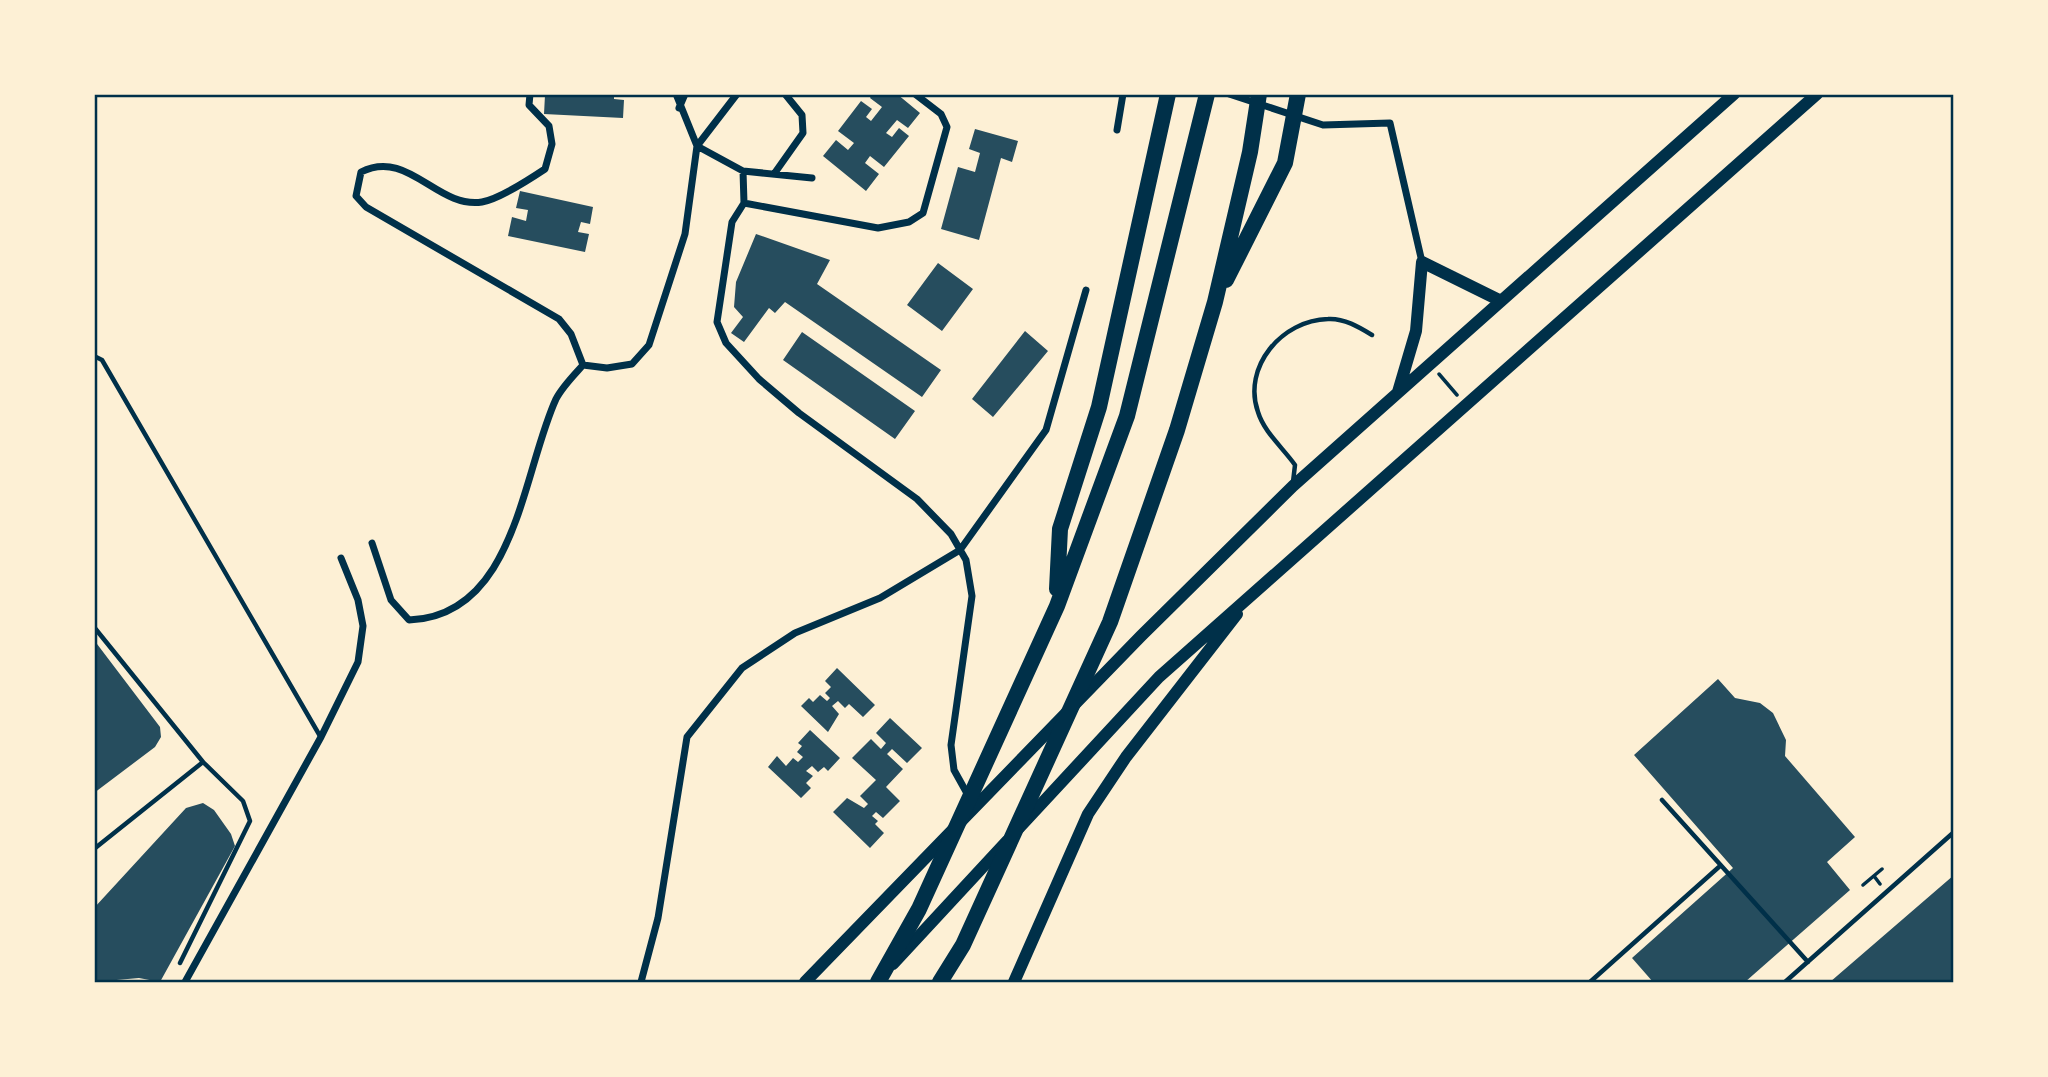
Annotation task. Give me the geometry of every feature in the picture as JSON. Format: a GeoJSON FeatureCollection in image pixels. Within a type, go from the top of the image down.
{"type":"FeatureCollection","features":[{"type":"Feature","properties":{"kind":"highway"},"geometry":{"type":"LineString","coordinates":[[1057,606],[1060,529],[1099,407],[1168,94]]}},
{"type":"Feature","properties":{"kind":"highway"},"geometry":{"type":"LineString","coordinates":[[877,982],[919,909],[1057,606],[1127,416],[1200,132],[1207,94]]}},
{"type":"Feature","properties":{"kind":"highway"},"geometry":{"type":"LineString","coordinates":[[940,982],[962,945],[1110,622],[1177,430],[1215,302],[1250,152],[1259,94]]}},
{"type":"Feature","properties":{"kind":"highway"},"geometry":{"type":"LineString","coordinates":[[1215,302],[1285,163],[1298,94]]}},
{"type":"Feature","properties":{"kind":"main road"},"geometry":{"type":"LineString","coordinates":[[805,982],[1293,486],[1734,94]]}},
{"type":"Feature","properties":{"kind":"main road"},"geometry":{"type":"LineString","coordinates":[[877,982],[1160,677],[1258,587],[1817,94]]}},
{"type":"Feature","properties":{"kind":"main road"},"geometry":{"type":"LineString","coordinates":[[1398,392],[1416,331],[1422,262],[1501,301]]}},
{"type":"Feature","properties":{"kind":"main road"},"geometry":{"type":"LineString","coordinates":[[1014,982],[1088,814],[1126,757],[1258,587]]}},
{"type":"Feature","properties":{"kind":"street"},"geometry":{"type":"LineString","coordinates":[[530,94],[528,105],[549,126],[552,144],[545,169],[526,181],[482,202],[447,193],[391,165],[374,165],[361,172],[356,196],[366,208],[559,319],[571,334],[583,365]]}},
{"type":"Feature","properties":{"kind":"street"},"geometry":{"type":"LineString","coordinates":[[676,94],[679,108],[696,146],[743,171],[812,178]]}},
{"type":"Feature","properties":{"kind":"street"},"geometry":{"type":"LineString","coordinates":[[679,108],[685,94]]}},
{"type":"Feature","properties":{"kind":"street"},"geometry":{"type":"LineString","coordinates":[[583,365],[607,368],[632,364],[649,345],[685,234],[696,146],[737,94]]}},
{"type":"Feature","properties":{"kind":"street"},"geometry":{"type":"LineString","coordinates":[[774,174],[803,133],[802,115],[785,94]]}},
{"type":"Feature","properties":{"kind":"street"},"geometry":{"type":"LineString","coordinates":[[744,203],[878,228],[909,222],[923,213],[947,127],[941,114],[915,94]]}},
{"type":"Feature","properties":{"kind":"street"},"geometry":{"type":"LineString","coordinates":[[1117,130],[1123,94]]}},
{"type":"Feature","properties":{"kind":"street"},"geometry":{"type":"LineString","coordinates":[[1229,94],[1322,125],[1390,123],[1422,262]]}},
{"type":"Feature","properties":{"kind":"street"},"geometry":{"type":"LineString","coordinates":[[743,171],[744,203],[732,222],[717,322],[726,343],[759,379],[799,413],[917,499],[951,534],[966,559],[972,596],[951,745],[954,770],[975,807]]}},
{"type":"Feature","properties":{"kind":"street"},"geometry":{"type":"LineString","coordinates":[[641,982],[658,918],[687,737],[742,668],[795,634],[880,598],[960,550],[1046,430],[1086,290]]}},
{"type":"Feature","properties":{"kind":"street"},"geometry":{"type":"LineString","coordinates":[[372,543],[391,600],[409,620],[429,619],[455,608],[484,582],[505,550],[557,397],[583,365]]}},
{"type":"Feature","properties":{"kind":"street"},"geometry":{"type":"LineString","coordinates":[[185,982],[321,737],[358,662],[363,626],[358,600],[341,558]]}},
{"type":"Feature","properties":{"kind":"lane"},"geometry":{"type":"LineString","coordinates":[[1293,486],[1295,465],[1258,414],[1254,385],[1264,356],[1292,329],[1311,321],[1343,321],[1372,335]]}},
{"type":"Feature","properties":{"kind":"lane"},"geometry":{"type":"LineString","coordinates":[[94,356],[102,360],[321,737]]}},
{"type":"Feature","properties":{"kind":"lane"},"geometry":{"type":"LineString","coordinates":[[94,627],[202,762],[243,801],[250,821],[180,963]]}},
{"type":"Feature","properties":{"kind":"lane"},"geometry":{"type":"LineString","coordinates":[[94,849],[202,762]]}},
{"type":"Feature","properties":{"kind":"lane"},"geometry":{"type":"LineString","coordinates":[[1662,800],[1808,961]]}},
{"type":"Feature","properties":{"kind":"lane"},"geometry":{"type":"LineString","coordinates":[[1785,982],[1954,832]]}},
{"type":"Feature","properties":{"kind":"lane"},"geometry":{"type":"LineString","coordinates":[[1590,982],[1720,866]]}},
{"type":"Feature","properties":{"kind":"path"},"geometry":{"type":"LineString","coordinates":[[1430,364],[1465,404]]}},
{"type":"Feature","properties":{"kind":"path"},"geometry":{"type":"LineString","coordinates":[[1863,885],[1882,869]]}},
{"type":"Feature","properties":{"kind":"building"},"geometry":{"type":"Polygon","coordinates":[[[614,94],[614,99],[624,100],[623,118],[544,114],[545,95],[614,94]]]}},
{"type":"Feature","properties":{"kind":"building"},"geometry":{"type":"Polygon","coordinates":[[[872,94],[897,94],[920,113],[908,128],[897,120],[886,133],[892,137],[899,128],[909,136],[884,167],[870,156],[865,163],[879,174],[866,191],[823,156],[836,140],[848,150],[854,143],[838,131],[861,101],[872,109],[866,117],[871,121],[882,107],[870,98],[872,94]]]}},
{"type":"Feature","properties":{"kind":"building"},"geometry":{"type":"Polygon","coordinates":[[[975,129],[1018,141],[1012,162],[1001,158],[979,240],[941,229],[958,167],[975,172],[980,153],[969,149],[975,129]]]}},
{"type":"Feature","properties":{"kind":"building"},"geometry":{"type":"Polygon","coordinates":[[[520,191],[593,207],[590,224],[581,222],[578,232],[589,234],[585,252],[508,236],[512,217],[526,221],[528,210],[516,208],[520,191]]]}},
{"type":"Feature","properties":{"kind":"building"},"geometry":{"type":"Polygon","coordinates":[[[756,234],[830,260],[817,284],[941,370],[922,397],[785,302],[775,313],[769,308],[744,342],[731,333],[743,317],[734,307],[736,282],[756,234]]]}},
{"type":"Feature","properties":{"kind":"building"},"geometry":{"type":"Polygon","coordinates":[[[938,263],[973,289],[942,331],[907,305],[938,263]]]}},
{"type":"Feature","properties":{"kind":"building"},"geometry":{"type":"Polygon","coordinates":[[[1025,331],[1048,351],[993,417],[972,399],[1025,331]]]}},
{"type":"Feature","properties":{"kind":"building"},"geometry":{"type":"Polygon","coordinates":[[[802,332],[915,411],[895,439],[783,360],[802,332]]]}},
{"type":"Feature","properties":{"kind":"building"},"geometry":{"type":"Polygon","coordinates":[[[94,640],[160,727],[161,737],[155,747],[94,793],[94,640]]]}},
{"type":"Feature","properties":{"kind":"building"},"geometry":{"type":"Polygon","coordinates":[[[837,668],[875,705],[863,717],[849,704],[845,708],[838,701],[832,706],[839,714],[828,732],[801,706],[809,698],[813,702],[820,695],[827,701],[830,698],[825,693],[831,687],[825,681],[837,668]]]}},
{"type":"Feature","properties":{"kind":"building"},"geometry":{"type":"Polygon","coordinates":[[[1718,679],[1735,698],[1760,703],[1773,713],[1786,740],[1785,756],[1855,837],[1827,862],[1850,890],[1745,982],[1653,982],[1632,958],[1733,868],[1634,755],[1718,679]]]}},
{"type":"Feature","properties":{"kind":"building"},"geometry":{"type":"Polygon","coordinates":[[[890,718],[922,748],[907,763],[892,749],[887,754],[903,769],[886,787],[900,801],[883,818],[876,812],[872,816],[878,821],[875,824],[884,833],[870,848],[833,812],[847,798],[864,808],[868,804],[860,796],[876,780],[852,758],[871,739],[881,749],[886,743],[876,733],[890,718]]]}},
{"type":"Feature","properties":{"kind":"building"},"geometry":{"type":"Polygon","coordinates":[[[810,730],[840,758],[828,771],[824,767],[818,772],[812,766],[806,771],[813,776],[806,783],[811,788],[801,798],[768,767],[777,756],[786,766],[793,758],[798,762],[803,757],[797,752],[802,746],[798,743],[810,730]]]}},
{"type":"Feature","properties":{"kind":"building"},"geometry":{"type":"Polygon","coordinates":[[[203,803],[214,810],[231,834],[235,846],[160,982],[139,978],[94,982],[94,908],[186,808],[203,803]]]}},
{"type":"Feature","properties":{"kind":"building"},"geometry":{"type":"Polygon","coordinates":[[[1954,875],[1954,982],[1830,982],[1954,875]]]}}]}
